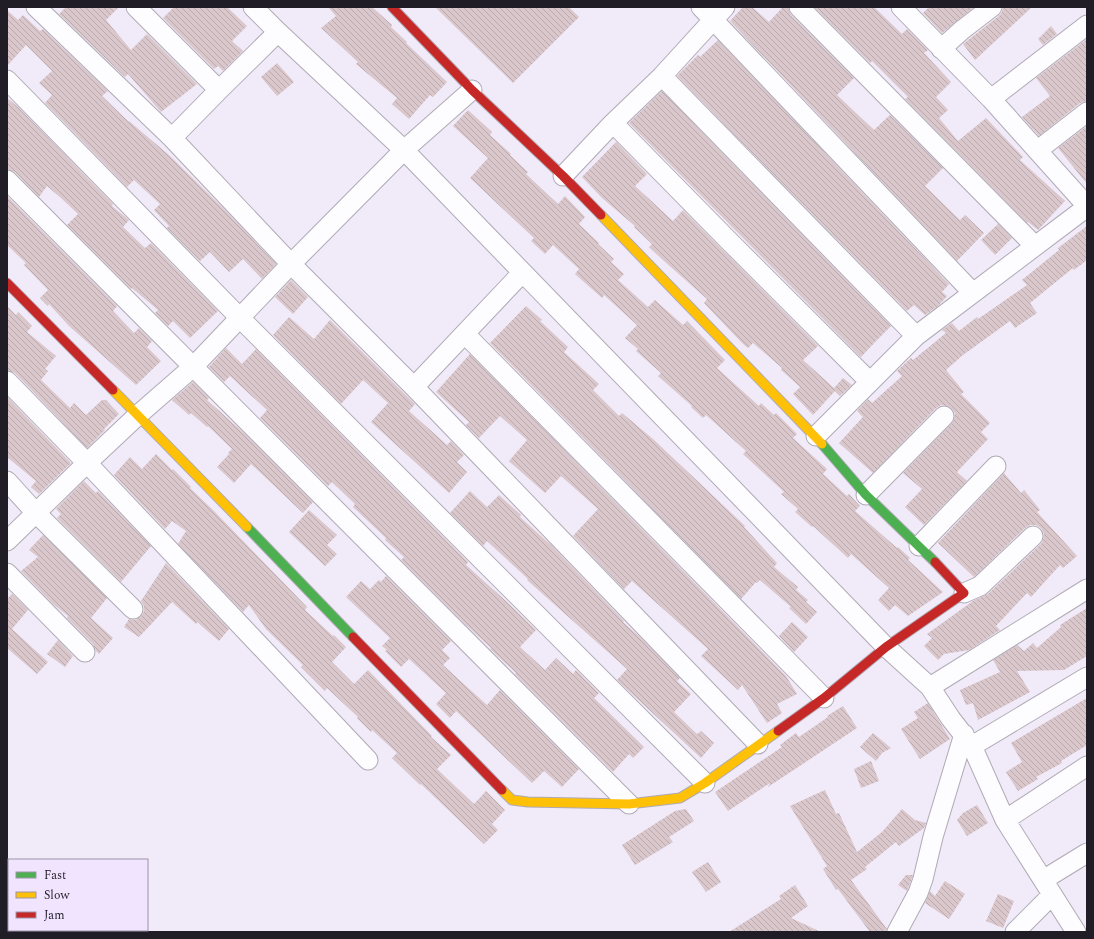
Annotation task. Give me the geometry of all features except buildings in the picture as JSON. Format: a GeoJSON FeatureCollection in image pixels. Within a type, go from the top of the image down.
{"type":"FeatureCollection","features":[{"type":"Feature","properties":{"kind":"street"},"geometry":{"type":"LineString","coordinates":[[36,7],[172,138],[291,264],[414,387],[758,744]]}},
{"type":"Feature","properties":{"kind":"street"},"geometry":{"type":"LineString","coordinates":[[136,7],[219,90]]}},
{"type":"Feature","properties":{"kind":"street"},"geometry":{"type":"LineString","coordinates":[[253,7],[404,150],[886,646],[930,687],[951,719],[968,740],[1005,820],[1076,932]]}},
{"type":"Feature","properties":{"kind":"street"},"geometry":{"type":"LineString","coordinates":[[392,7],[472,90],[564,176],[816,436],[866,495],[964,593]]}},
{"type":"Feature","properties":{"kind":"street"},"geometry":{"type":"LineString","coordinates":[[799,7],[1035,246]]}},
{"type":"Feature","properties":{"kind":"street"},"geometry":{"type":"LineString","coordinates":[[816,436],[916,336],[1087,207],[1038,150],[901,7]]}},
{"type":"Feature","properties":{"kind":"street"},"geometry":{"type":"LineString","coordinates":[[942,49],[962,30],[992,7]]}},
{"type":"Feature","properties":{"kind":"street"},"geometry":{"type":"LineString","coordinates":[[564,176],[613,123],[662,76],[713,11],[973,293]]}},
{"type":"Feature","properties":{"kind":"street"},"geometry":{"type":"LineString","coordinates":[[990,99],[1087,25]]}},
{"type":"Feature","properties":{"kind":"street"},"geometry":{"type":"LineString","coordinates":[[172,138],[278,32]]}},
{"type":"Feature","properties":{"kind":"street"},"geometry":{"type":"LineString","coordinates":[[662,76],[916,336]]}},
{"type":"Feature","properties":{"kind":"street"},"geometry":{"type":"LineString","coordinates":[[7,80],[240,318],[705,783]]}},
{"type":"Feature","properties":{"kind":"street"},"geometry":{"type":"LineString","coordinates":[[7,541],[138,415],[193,367],[291,264],[404,150],[472,90]]}},
{"type":"Feature","properties":{"kind":"street"},"geometry":{"type":"LineString","coordinates":[[1038,150],[1087,112]]}},
{"type":"Feature","properties":{"kind":"street"},"geometry":{"type":"LineString","coordinates":[[613,123],[870,382]]}},
{"type":"Feature","properties":{"kind":"street"},"geometry":{"type":"LineString","coordinates":[[7,180],[629,804]]}},
{"type":"Feature","properties":{"kind":"street"},"geometry":{"type":"LineString","coordinates":[[414,387],[522,273]]}},
{"type":"Feature","properties":{"kind":"street"},"geometry":{"type":"LineString","coordinates":[[7,283],[138,415],[512,800],[528,802],[629,804],[680,798],[705,783],[824,698],[886,646],[964,593],[980,586],[1033,536]]}},
{"type":"Feature","properties":{"kind":"street"},"geometry":{"type":"LineString","coordinates":[[465,334],[824,698]]}},
{"type":"Feature","properties":{"kind":"street"},"geometry":{"type":"LineString","coordinates":[[7,381],[87,463],[368,760]]}},
{"type":"Feature","properties":{"kind":"street"},"geometry":{"type":"LineString","coordinates":[[866,495],[944,416]]}},
{"type":"Feature","properties":{"kind":"street"},"geometry":{"type":"LineString","coordinates":[[918,546],[996,466]]}},
{"type":"Feature","properties":{"kind":"street"},"geometry":{"type":"LineString","coordinates":[[7,481],[36,513],[133,609]]}},
{"type":"Feature","properties":{"kind":"street"},"geometry":{"type":"LineString","coordinates":[[7,572],[85,652]]}},
{"type":"Feature","properties":{"kind":"street"},"geometry":{"type":"LineString","coordinates":[[930,687],[1087,589]]}},
{"type":"Feature","properties":{"kind":"street"},"geometry":{"type":"LineString","coordinates":[[897,932],[918,893],[923,879],[933,837],[968,740],[1087,677]]}},
{"type":"Feature","properties":{"kind":"street"},"geometry":{"type":"LineString","coordinates":[[1005,820],[1087,766]]}},
{"type":"Feature","properties":{"kind":"street"},"geometry":{"type":"LineString","coordinates":[[1015,932],[1048,888],[1087,853]]}},
{"type":"Feature","properties":{"kind":"traffic: fast"},"geometry":{"type":"LineString","coordinates":[[822,444],[866,495],[935,562]]}},
{"type":"Feature","properties":{"kind":"traffic: fast"},"geometry":{"type":"LineString","coordinates":[[247,527],[353,637]]}},
{"type":"Feature","properties":{"kind":"traffic: slow"},"geometry":{"type":"LineString","coordinates":[[601,215],[822,444]]}},
{"type":"Feature","properties":{"kind":"traffic: slow"},"geometry":{"type":"LineString","coordinates":[[113,390],[247,527]]}},
{"type":"Feature","properties":{"kind":"traffic: slow"},"geometry":{"type":"LineString","coordinates":[[502,790],[512,800],[528,802],[629,804],[680,798],[705,783],[778,731]]}},
{"type":"Feature","properties":{"kind":"traffic: jam"},"geometry":{"type":"LineString","coordinates":[[392,7],[472,90],[563,176],[601,215]]}},
{"type":"Feature","properties":{"kind":"traffic: jam"},"geometry":{"type":"LineString","coordinates":[[7,283],[113,390]]}},
{"type":"Feature","properties":{"kind":"traffic: jam"},"geometry":{"type":"LineString","coordinates":[[778,731],[824,698],[886,647],[964,593],[935,562]]}},
{"type":"Feature","properties":{"kind":"traffic: jam"},"geometry":{"type":"LineString","coordinates":[[353,637],[502,790]]}}]}
